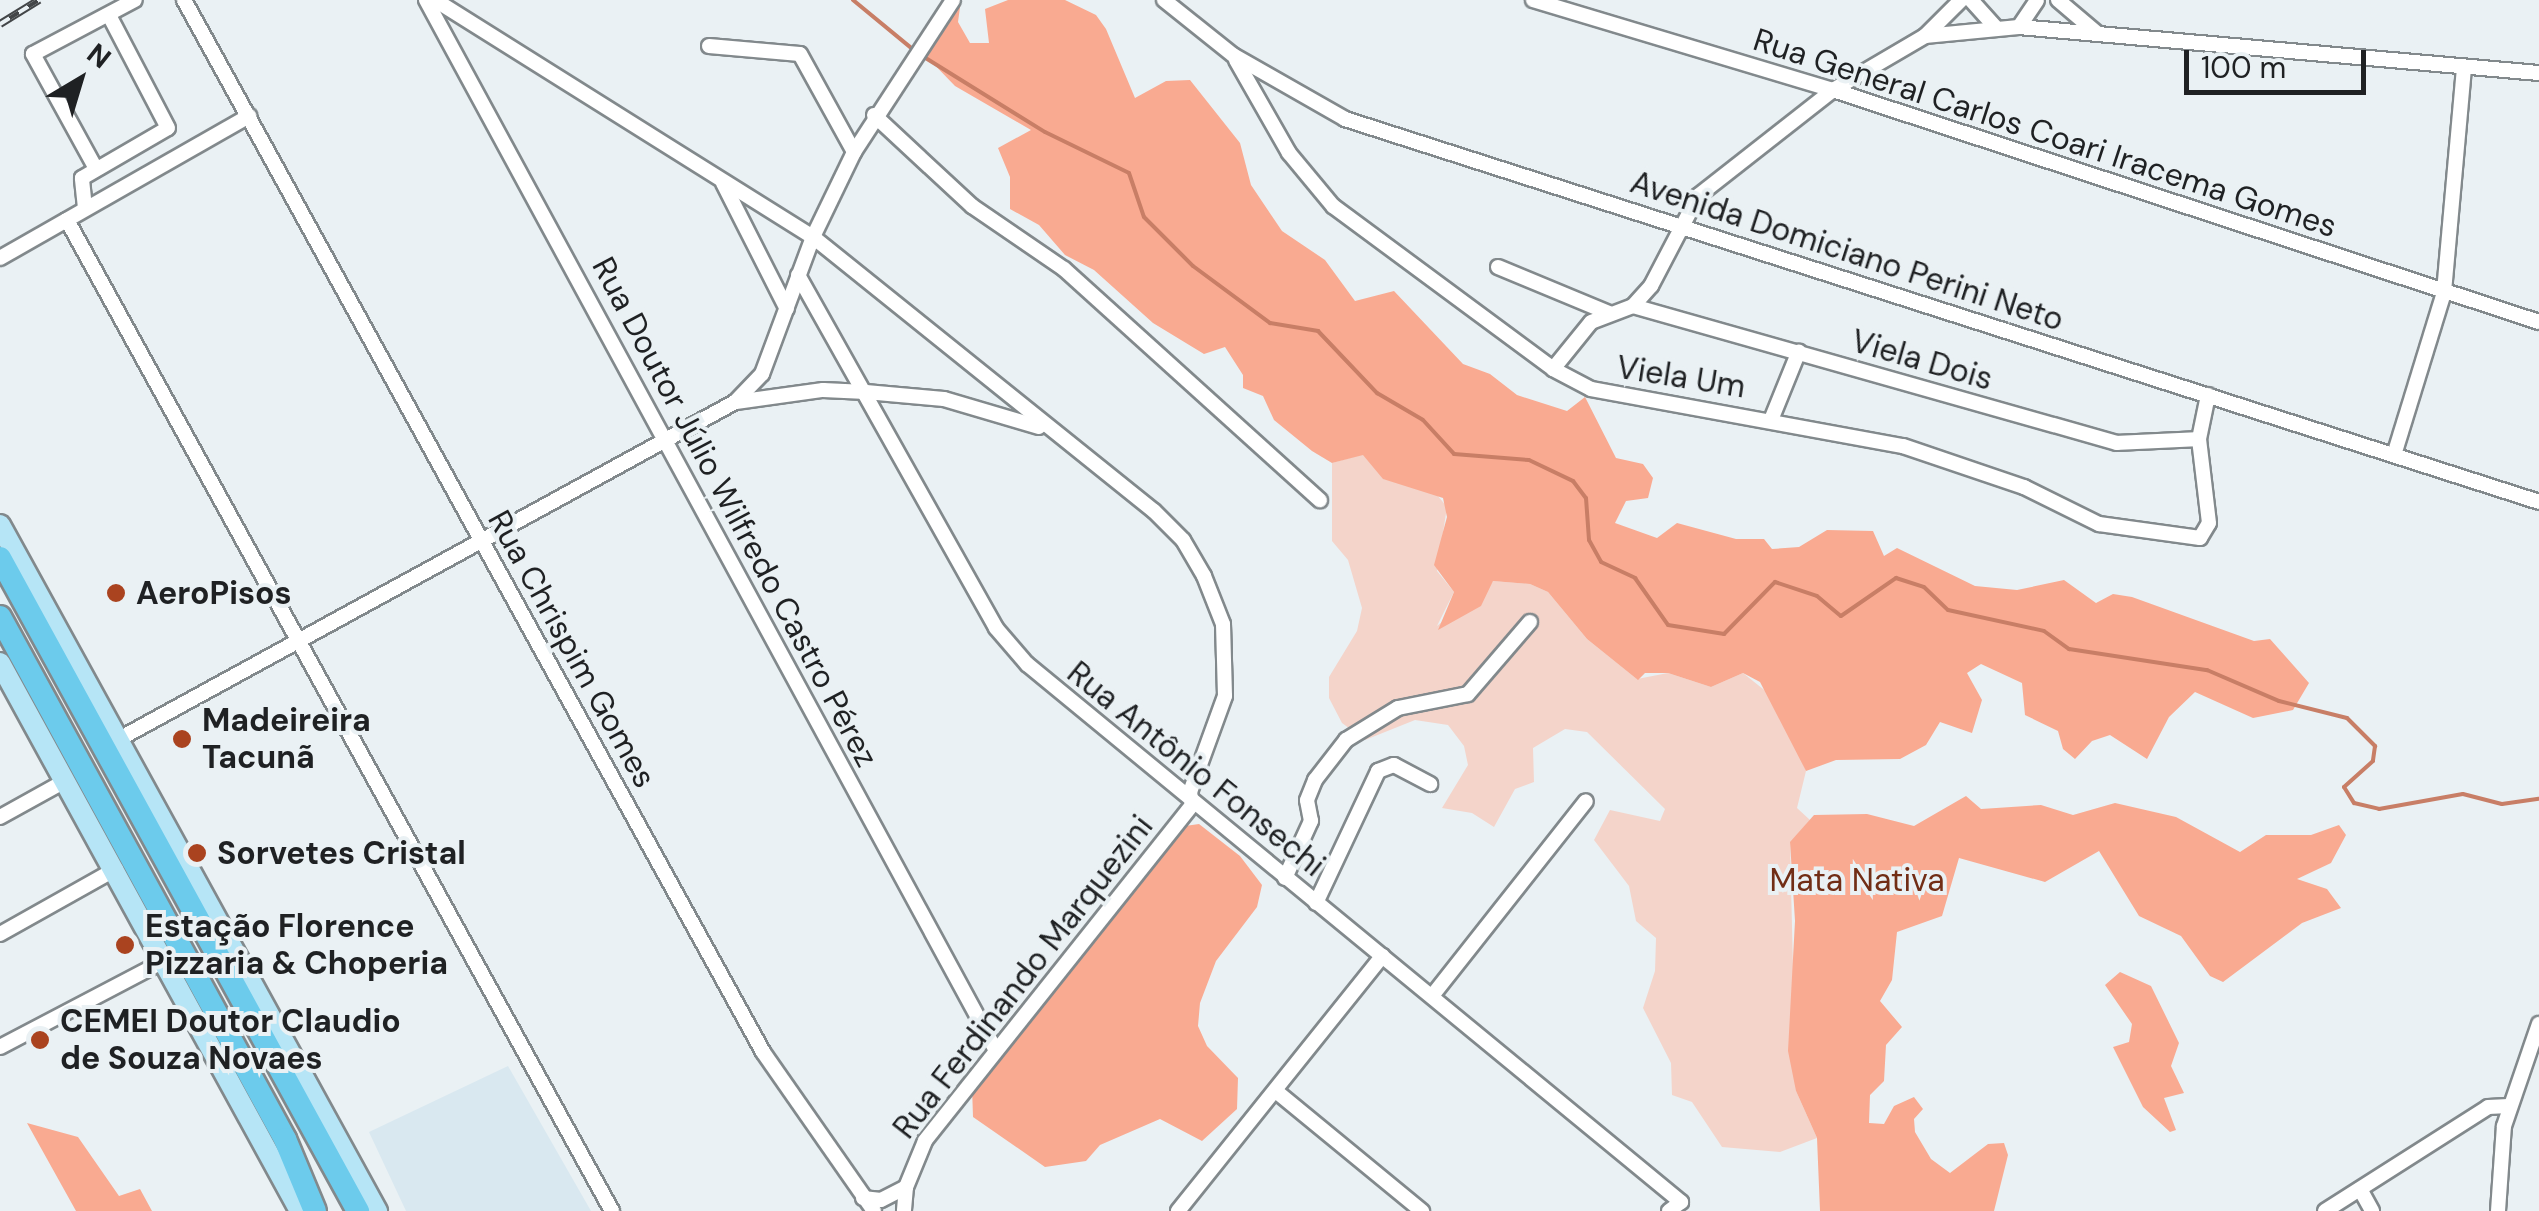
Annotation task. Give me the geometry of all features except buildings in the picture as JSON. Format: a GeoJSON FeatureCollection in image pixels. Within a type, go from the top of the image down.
{"type":"FeatureCollection","features":[{"type":"Feature","properties":{"kind":"main road"},"geometry":{"type":"LineString","coordinates":[[0,558],[358,1211]]}},
{"type":"Feature","properties":{"kind":"main road"},"geometry":{"type":"LineString","coordinates":[[0,617],[284,1139],[315,1211]]}},
{"type":"Feature","properties":{"kind":"street"},"geometry":{"type":"LineString","coordinates":[[96,167],[33,54],[135,0]]}},
{"type":"Feature","properties":{"kind":"street","name":"Rua Doutor Júlio Wilfredo Castro Pérez"},"geometry":{"type":"LineString","coordinates":[[426,0],[995,1049]]}},
{"type":"Feature","properties":{"kind":"street"},"geometry":{"type":"LineString","coordinates":[[434,0],[812,238],[1048,430],[1154,510],[1204,576],[1222,624],[1225,696],[1190,792],[1192,805]]}},
{"type":"Feature","properties":{"kind":"street"},"geometry":{"type":"LineString","coordinates":[[119,738],[299,644],[735,402],[762,374],[812,238],[854,152],[905,66],[953,0]]}},
{"type":"Feature","properties":{"kind":"street","name":"Avenida Domiciano Perini Neto"},"geometry":{"type":"LineString","coordinates":[[1164,0],[1233,55],[1345,118],[2539,502]]}},
{"type":"Feature","properties":{"kind":"street","name":"Rua General Carlos Coari Iracema Gomes"},"geometry":{"type":"LineString","coordinates":[[1534,0],[1833,90],[2539,322]]}},
{"type":"Feature","properties":{"kind":"street"},"geometry":{"type":"LineString","coordinates":[[1552,369],[1580,333],[1609,312],[1633,306],[1662,268],[1678,226],[1698,196],[1833,90],[1924,36],[1960,0]]}},
{"type":"Feature","properties":{"kind":"street"},"geometry":{"type":"LineString","coordinates":[[1971,0],[1996,27]]}},
{"type":"Feature","properties":{"kind":"street"},"geometry":{"type":"LineString","coordinates":[[2019,27],[2037,0]]}},
{"type":"Feature","properties":{"kind":"street"},"geometry":{"type":"LineString","coordinates":[[2058,0],[2099,35]]}},
{"type":"Feature","properties":{"kind":"street"},"geometry":{"type":"LineString","coordinates":[[0,258],[250,116],[187,6]]}},
{"type":"Feature","properties":{"kind":"street"},"geometry":{"type":"LineString","coordinates":[[85,208],[79,182],[96,167],[168,128],[109,14]]}},
{"type":"Feature","properties":{"kind":"street"},"geometry":{"type":"LineString","coordinates":[[452,46],[470,23]]}},
{"type":"Feature","properties":{"kind":"street"},"geometry":{"type":"LineString","coordinates":[[1924,36],[2019,27],[2539,73]]}},
{"type":"Feature","properties":{"kind":"street"},"geometry":{"type":"LineString","coordinates":[[709,46],[800,54],[854,152]]}},
{"type":"Feature","properties":{"kind":"street","name":"Viela Um"},"geometry":{"type":"LineString","coordinates":[[1233,55],[1290,154],[1333,206],[1552,369],[1618,397],[1771,420],[1967,464],[2099,524],[2200,538],[2210,524],[2199,439]]}},
{"type":"Feature","properties":{"kind":"street"},"geometry":{"type":"LineString","coordinates":[[2394,455],[2444,292],[2464,68]]}},
{"type":"Feature","properties":{"kind":"street","name":"Rua Chrispim Gomes"},"geometry":{"type":"LineString","coordinates":[[250,116],[763,1052],[874,1211]]}},
{"type":"Feature","properties":{"kind":"street"},"geometry":{"type":"LineString","coordinates":[[874,116],[972,206],[1064,269],[1320,500]]}},
{"type":"Feature","properties":{"kind":"street"},"geometry":{"type":"LineString","coordinates":[[720,178],[788,309]]}},
{"type":"Feature","properties":{"kind":"street"},"geometry":{"type":"LineString","coordinates":[[67,220],[612,1211]]}},
{"type":"Feature","properties":{"kind":"street"},"geometry":{"type":"LineString","coordinates":[[1498,267],[1609,312]]}},
{"type":"Feature","properties":{"kind":"street","name":"Rua Antônio Fonsechi"},"geometry":{"type":"LineString","coordinates":[[798,274],[996,628],[1062,698],[1432,996],[1677,1208]]}},
{"type":"Feature","properties":{"kind":"street","name":"Viela Dois"},"geometry":{"type":"LineString","coordinates":[[1633,306],[2117,443],[2199,439]]}},
{"type":"Feature","properties":{"kind":"street"},"geometry":{"type":"LineString","coordinates":[[1771,420],[1799,352]]}},
{"type":"Feature","properties":{"kind":"street"},"geometry":{"type":"LineString","coordinates":[[735,402],[823,390],[866,392],[944,399],[1048,430]]}},
{"type":"Feature","properties":{"kind":"street"},"geometry":{"type":"LineString","coordinates":[[2199,439],[2208,395]]}},
{"type":"Feature","properties":{"kind":"street"},"geometry":{"type":"LineString","coordinates":[[0,525],[378,1211]]}},
{"type":"Feature","properties":{"kind":"street"},"geometry":{"type":"LineString","coordinates":[[1285,878],[1311,821],[1307,800],[1316,780],[1346,740],[1398,708],[1468,694],[1530,622]]}},
{"type":"Feature","properties":{"kind":"street"},"geometry":{"type":"LineString","coordinates":[[3,677],[116,869],[300,1211]]}},
{"type":"Feature","properties":{"kind":"street"},"geometry":{"type":"LineString","coordinates":[[1316,903],[1378,771],[1394,765],[1430,784]]}},
{"type":"Feature","properties":{"kind":"street"},"geometry":{"type":"LineString","coordinates":[[0,816],[65,781]]}},
{"type":"Feature","properties":{"kind":"street"},"geometry":{"type":"LineString","coordinates":[[1432,996],[1586,800]]}},
{"type":"Feature","properties":{"kind":"street","name":"Rua Ferdinando Marquezini"},"geometry":{"type":"LineString","coordinates":[[906,1186],[925,1141],[1192,805]]}},
{"type":"Feature","properties":{"kind":"street"},"geometry":{"type":"LineString","coordinates":[[0,934],[116,869]]}},
{"type":"Feature","properties":{"kind":"street"},"geometry":{"type":"LineString","coordinates":[[1178,1211],[1382,956]]}},
{"type":"Feature","properties":{"kind":"street"},"geometry":{"type":"LineString","coordinates":[[0,1047],[166,960]]}},
{"type":"Feature","properties":{"kind":"street"},"geometry":{"type":"LineString","coordinates":[[2498,1211],[2509,1106],[2539,1024]]}},
{"type":"Feature","properties":{"kind":"street"},"geometry":{"type":"LineString","coordinates":[[1277,1092],[1422,1211]]}},
{"type":"Feature","properties":{"kind":"street"},"geometry":{"type":"LineString","coordinates":[[2325,1211],[2488,1108],[2509,1106]]}},
{"type":"Feature","properties":{"kind":"street"},"geometry":{"type":"LineString","coordinates":[[863,1198],[881,1200],[906,1186]]}},
{"type":"Feature","properties":{"kind":"street"},"geometry":{"type":"LineString","coordinates":[[904,1211],[906,1186]]}},
{"type":"Feature","properties":{"kind":"street"},"geometry":{"type":"LineString","coordinates":[[2360,1188],[2372,1211]]}},
{"type":"Feature","properties":{"kind":"shaded area"},"geometry":{"type":"Polygon","coordinates":[[[1363,454],[1384,479],[1433,490],[1447,507],[1437,571],[1454,592],[1437,626],[1493,581],[1530,584],[1548,592],[1587,639],[1637,679],[1668,673],[1711,687],[1743,673],[1773,697],[1806,771],[1797,808],[1810,820],[1790,843],[1796,1091],[1817,1138],[1780,1152],[1722,1147],[1692,1102],[1672,1095],[1671,1063],[1643,1008],[1655,971],[1656,938],[1636,921],[1629,886],[1594,840],[1610,810],[1660,821],[1665,809],[1587,732],[1565,729],[1533,748],[1534,782],[1515,789],[1494,827],[1472,813],[1442,808],[1468,765],[1464,746],[1448,725],[1415,720],[1365,740],[1342,723],[1329,698],[1329,677],[1357,631],[1362,608],[1348,560],[1332,541],[1332,463],[1363,454]]]}},
{"type":"Feature","properties":{"kind":"shaded area"},"geometry":{"type":"Polygon","coordinates":[[[508,1066],[591,1211],[406,1211],[369,1132],[508,1066]]]}},
{"type":"Feature","properties":{"kind":"green space"},"geometry":{"type":"Polygon","coordinates":[[[961,0],[958,22],[970,43],[989,43],[985,9],[1008,0],[1065,0],[1096,15],[1106,29],[1135,98],[1166,81],[1190,80],[1240,143],[1251,185],[1282,231],[1325,260],[1355,301],[1394,291],[1463,364],[1490,374],[1517,395],[1567,411],[1585,397],[1616,458],[1643,464],[1653,478],[1648,498],[1626,501],[1615,523],[1657,538],[1677,523],[1736,539],[1764,539],[1772,549],[1799,547],[1827,530],[1873,531],[1884,556],[1897,548],[1975,586],[2017,590],[2064,580],[2096,603],[2113,594],[2132,597],[2254,641],[2270,639],[2309,683],[2293,710],[2253,718],[2195,692],[2169,717],[2147,759],[2110,735],[2092,741],[2075,759],[2063,749],[2058,731],[2025,715],[2022,683],[1981,664],[1967,673],[1982,700],[1972,733],[1940,722],[1926,745],[1900,759],[1836,760],[1806,771],[1760,682],[1743,673],[1711,687],[1668,673],[1645,673],[1638,680],[1587,639],[1548,592],[1530,584],[1493,581],[1481,606],[1438,630],[1454,592],[1434,565],[1447,517],[1443,498],[1383,479],[1363,455],[1332,463],[1312,451],[1274,420],[1263,396],[1243,388],[1243,375],[1225,347],[1204,354],[1153,323],[1094,270],[1065,255],[1039,225],[1010,209],[1010,177],[998,148],[1031,130],[955,86],[927,57],[961,0]]]}},
{"type":"Feature","properties":{"kind":"green space","name":"Mata Nativa"},"geometry":{"type":"Polygon","coordinates":[[[1966,796],[1981,809],[2041,805],[2073,815],[2115,803],[2176,817],[2240,852],[2266,835],[2311,835],[2339,825],[2346,835],[2331,863],[2297,879],[2327,889],[2341,908],[2302,923],[2223,982],[2210,976],[2181,936],[2139,916],[2099,851],[2045,882],[1959,858],[1942,916],[1897,932],[1892,980],[1880,1001],[1902,1027],[1886,1045],[1884,1081],[1870,1095],[1869,1123],[1884,1124],[1894,1106],[1914,1097],[1923,1109],[1914,1119],[1915,1132],[1931,1159],[1950,1173],[1988,1144],[2004,1143],[2008,1155],[1994,1211],[1820,1211],[1817,1138],[1796,1091],[1788,1051],[1795,921],[1790,842],[1814,815],[1867,814],[1914,826],[1966,796]]]}},
{"type":"Feature","properties":{"kind":"green space"},"geometry":{"type":"Polygon","coordinates":[[[1199,824],[1240,856],[1262,885],[1257,907],[1216,961],[1200,1003],[1198,1026],[1207,1046],[1238,1078],[1237,1109],[1202,1141],[1160,1119],[1100,1145],[1086,1161],[1045,1167],[973,1117],[972,1087],[1185,826],[1199,824]]]}},
{"type":"Feature","properties":{"kind":"green space"},"geometry":{"type":"Polygon","coordinates":[[[2120,972],[2151,986],[2179,1043],[2171,1066],[2184,1093],[2164,1098],[2176,1130],[2170,1132],[2143,1107],[2113,1047],[2129,1042],[2132,1024],[2105,985],[2120,972]]]}},
{"type":"Feature","properties":{"kind":"green space"},"geometry":{"type":"Polygon","coordinates":[[[27,1123],[78,1137],[119,1196],[140,1189],[152,1211],[76,1211],[27,1123]]]}},
{"type":"Feature","properties":{"kind":"waterway"},"geometry":{"type":"LineString","coordinates":[[853,0],[916,52]]}},
{"type":"Feature","properties":{"kind":"waterway"},"geometry":{"type":"LineString","coordinates":[[924,57],[1045,132],[1129,173],[1144,217],[1193,266],[1270,323],[1318,331],[1377,393],[1423,420],[1454,454],[1529,460],[1573,481],[1586,498],[1589,540],[1601,562],[1635,578],[1668,625],[1724,634],[1775,582],[1817,596],[1841,616],[1896,578],[1924,587],[1948,610],[2044,631],[2069,649],[2207,670],[2279,701],[2347,718],[2375,746],[2373,761],[2344,787],[2354,803],[2379,809],[2463,794],[2502,804],[2539,799]]}},
{"type":"Feature","properties":{"kind":"railway"},"geometry":{"type":"LineString","coordinates":[[0,24],[39,0]]}},
{"type":"Feature","properties":{"kind":"place","name":"AeroPisos"},"geometry":{"type":"Point","coordinates":[116,593]}},
{"type":"Feature","properties":{"kind":"place","name":"Madeireira Tacunã"},"geometry":{"type":"Point","coordinates":[182,739]}},
{"type":"Feature","properties":{"kind":"place","name":"Sorvetes Cristal"},"geometry":{"type":"Point","coordinates":[197,853]}},
{"type":"Feature","properties":{"kind":"place","name":"Estação Florence Pizzaria & Choperia"},"geometry":{"type":"Point","coordinates":[125,945]}},
{"type":"Feature","properties":{"kind":"place","name":"CEMEI Doutor Claudio de Souza Novaes"},"geometry":{"type":"Point","coordinates":[40,1040]}}]}
